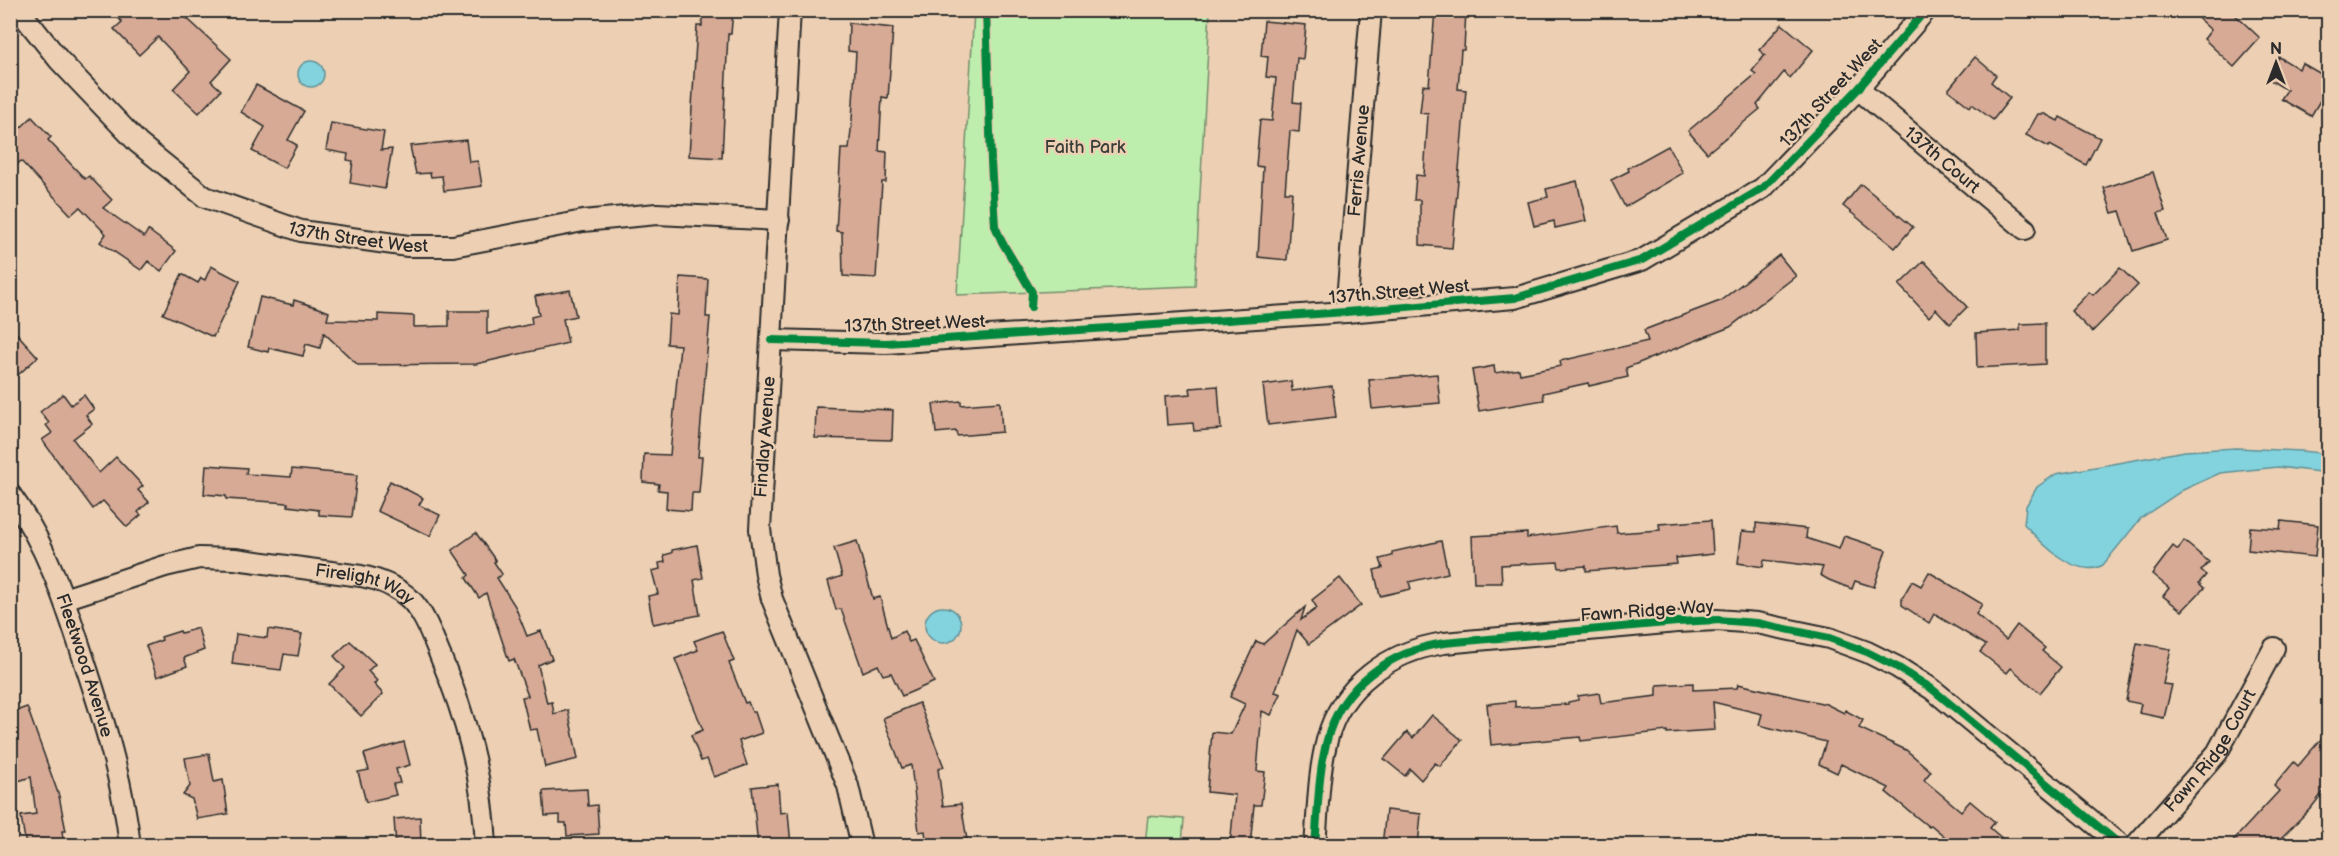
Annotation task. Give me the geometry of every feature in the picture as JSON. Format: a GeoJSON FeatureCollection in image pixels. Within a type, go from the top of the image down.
{"type":"FeatureCollection","features":[{"type":"Feature","properties":{"kind":"street","name":"137th Street West"},"geometry":{"type":"LineString","coordinates":[[19,10],[60,60],[138,142],[205,196],[301,231],[408,246],[453,246],[583,221],[657,214],[779,220]]}},
{"type":"Feature","properties":{"kind":"street","name":"Findlay Avenue"},"geometry":{"type":"LineString","coordinates":[[789,10],[760,529],[766,575],[772,599],[848,786],[862,846]]}},
{"type":"Feature","properties":{"kind":"street","name":"Ferris Avenue"},"geometry":{"type":"LineString","coordinates":[[1346,312],[1371,10]]}},
{"type":"Feature","properties":{"kind":"street","name":"137th Street West"},"geometry":{"type":"LineString","coordinates":[[771,340],[886,343],[1346,312],[1515,298],[1642,260],[1763,188],[1858,89],[1926,10]]}},
{"type":"Feature","properties":{"kind":"street","name":"137th Court"},"geometry":{"type":"LineString","coordinates":[[1858,89],[2025,229]]}},
{"type":"Feature","properties":{"kind":"street","name":"Fleetwood Avenue"},"geometry":{"type":"LineString","coordinates":[[10,494],[39,539],[64,599],[113,749],[120,778],[130,846]]}},
{"type":"Feature","properties":{"kind":"street","name":"Firelight Way"},"geometry":{"type":"LineString","coordinates":[[64,599],[165,566],[199,558],[235,559],[371,578],[402,593],[424,618],[461,709],[479,782],[486,846]]}},
{"type":"Feature","properties":{"kind":"street","name":"Fawn Ridge Way"},"geometry":{"type":"LineString","coordinates":[[1315,846],[1328,739],[1335,719],[1347,699],[1379,666],[1422,646],[1444,643],[1717,620],[1757,623],[1830,638],[1867,652],[1897,667],[1959,709],[2122,846]]}},
{"type":"Feature","properties":{"kind":"street","name":"Fawn Ridge Court"},"geometry":{"type":"LineString","coordinates":[[2135,846],[2217,753],[2274,648]]}},
{"type":"Feature","properties":{"kind":"green space","name":"Faith Park"},"geometry":{"type":"Polygon","coordinates":[[[974,11],[1210,11],[1195,286],[957,295],[974,11]]]}},
{"type":"Feature","properties":{"kind":"green space"},"geometry":{"type":"Polygon","coordinates":[[[1148,816],[1184,819],[1182,845],[1145,845],[1148,816]]]}},
{"type":"Feature","properties":{"kind":"water"},"geometry":{"type":"Polygon","coordinates":[[[311,61],[320,65],[324,74],[320,83],[311,87],[302,83],[298,74],[302,65],[311,61]]]}},
{"type":"Feature","properties":{"kind":"water"},"geometry":{"type":"Polygon","coordinates":[[[2236,448],[2328,454],[2328,473],[2278,467],[2220,473],[2183,490],[2141,518],[2103,565],[2093,568],[2082,568],[2060,557],[2024,524],[2026,506],[2037,487],[2056,474],[2185,451],[2236,448]]]}},
{"type":"Feature","properties":{"kind":"water"},"geometry":{"type":"Polygon","coordinates":[[[943,607],[955,613],[961,625],[955,637],[943,643],[931,637],[925,625],[931,613],[943,607]]]}},
{"type":"Feature","properties":{"kind":"building"},"geometry":{"type":"Polygon","coordinates":[[[111,10],[178,10],[231,59],[211,81],[221,90],[199,113],[173,89],[190,71],[158,37],[139,55],[114,29],[122,22],[111,10]]]}},
{"type":"Feature","properties":{"kind":"building"},"geometry":{"type":"Polygon","coordinates":[[[702,10],[733,10],[731,34],[728,34],[722,158],[689,156],[697,26],[702,26],[702,10]]]}},
{"type":"Feature","properties":{"kind":"building"},"geometry":{"type":"Polygon","coordinates":[[[1435,10],[1466,10],[1464,50],[1461,50],[1458,89],[1466,90],[1452,248],[1420,245],[1420,200],[1414,200],[1416,175],[1424,176],[1428,114],[1420,113],[1423,85],[1429,86],[1435,10]]]}},
{"type":"Feature","properties":{"kind":"building"},"geometry":{"type":"Polygon","coordinates":[[[2189,10],[2230,10],[2260,38],[2234,67],[2204,39],[2211,30],[2189,10]]]}},
{"type":"Feature","properties":{"kind":"building"},"geometry":{"type":"Polygon","coordinates":[[[1264,21],[1306,25],[1303,59],[1297,58],[1293,102],[1301,103],[1299,132],[1290,131],[1285,192],[1292,192],[1287,260],[1258,257],[1263,167],[1256,166],[1260,120],[1272,121],[1276,78],[1266,77],[1268,57],[1261,56],[1264,21]]]}},
{"type":"Feature","properties":{"kind":"building"},"geometry":{"type":"Polygon","coordinates":[[[849,23],[893,28],[888,98],[882,97],[879,151],[887,152],[886,182],[882,182],[876,278],[843,276],[842,232],[836,231],[841,149],[849,149],[852,120],[856,52],[848,51],[849,23]]]}},
{"type":"Feature","properties":{"kind":"building"},"geometry":{"type":"Polygon","coordinates":[[[1782,24],[1813,50],[1790,78],[1784,72],[1757,105],[1760,109],[1707,153],[1688,131],[1756,74],[1752,71],[1765,55],[1759,50],[1782,24]]]}},
{"type":"Feature","properties":{"kind":"building"},"geometry":{"type":"Polygon","coordinates":[[[1975,57],[1996,75],[1991,82],[2010,98],[1993,120],[1972,104],[1970,107],[1948,90],[1975,57]]]}},
{"type":"Feature","properties":{"kind":"building"},"geometry":{"type":"Polygon","coordinates":[[[2279,57],[2299,69],[2302,63],[2328,78],[2328,87],[2311,116],[2281,99],[2287,90],[2267,78],[2279,57]]]}},
{"type":"Feature","properties":{"kind":"building"},"geometry":{"type":"Polygon","coordinates":[[[256,85],[304,111],[288,140],[297,145],[284,168],[252,151],[265,127],[241,112],[256,85]]]}},
{"type":"Feature","properties":{"kind":"building"},"geometry":{"type":"Polygon","coordinates":[[[2038,114],[2045,114],[2058,121],[2060,117],[2100,138],[2086,165],[2026,135],[2038,114]]]}},
{"type":"Feature","properties":{"kind":"building"},"geometry":{"type":"Polygon","coordinates":[[[32,117],[51,137],[48,140],[85,179],[89,176],[112,200],[103,208],[144,237],[148,230],[176,251],[161,271],[148,261],[141,270],[100,242],[106,234],[80,207],[71,215],[21,161],[10,171],[10,138],[32,117]]]}},
{"type":"Feature","properties":{"kind":"building"},"geometry":{"type":"Polygon","coordinates":[[[331,123],[384,132],[381,150],[392,149],[385,189],[350,183],[353,161],[347,160],[348,154],[326,150],[331,123]]]}},
{"type":"Feature","properties":{"kind":"building"},"geometry":{"type":"Polygon","coordinates":[[[466,140],[469,162],[478,161],[482,186],[444,191],[442,176],[431,177],[430,173],[416,174],[410,146],[466,140]]]}},
{"type":"Feature","properties":{"kind":"building"},"geometry":{"type":"Polygon","coordinates":[[[1668,146],[1683,173],[1625,207],[1611,180],[1668,146]]]}},
{"type":"Feature","properties":{"kind":"building"},"geometry":{"type":"Polygon","coordinates":[[[2153,172],[2165,211],[2158,213],[2167,240],[2133,251],[2120,211],[2112,213],[2104,188],[2153,172]]]}},
{"type":"Feature","properties":{"kind":"building"},"geometry":{"type":"Polygon","coordinates":[[[1577,181],[1586,221],[1555,228],[1554,221],[1534,226],[1528,202],[1548,197],[1546,189],[1577,181]]]}},
{"type":"Feature","properties":{"kind":"building"},"geometry":{"type":"Polygon","coordinates":[[[1861,184],[1913,227],[1895,248],[1843,206],[1861,184]]]}},
{"type":"Feature","properties":{"kind":"building"},"geometry":{"type":"Polygon","coordinates":[[[1779,255],[1796,276],[1730,327],[1626,368],[1628,377],[1543,393],[1544,400],[1479,411],[1472,370],[1494,366],[1495,373],[1519,369],[1520,374],[1561,366],[1560,361],[1648,341],[1644,330],[1720,301],[1779,255]]]}},
{"type":"Feature","properties":{"kind":"building"},"geometry":{"type":"Polygon","coordinates":[[[1924,261],[1967,307],[1950,324],[1936,309],[1929,317],[1899,285],[1924,261]]]}},
{"type":"Feature","properties":{"kind":"building"},"geometry":{"type":"Polygon","coordinates":[[[211,266],[240,281],[213,337],[163,314],[182,274],[198,283],[201,278],[205,280],[211,266]]]}},
{"type":"Feature","properties":{"kind":"building"},"geometry":{"type":"Polygon","coordinates":[[[2120,268],[2138,285],[2092,332],[2071,311],[2089,292],[2093,295],[2120,268]]]}},
{"type":"Feature","properties":{"kind":"building"},"geometry":{"type":"Polygon","coordinates":[[[680,277],[708,279],[706,317],[710,317],[698,457],[702,457],[699,493],[692,493],[691,511],[666,509],[667,491],[658,490],[659,484],[643,482],[644,454],[670,455],[680,345],[667,344],[669,314],[678,315],[680,277]]]}},
{"type":"Feature","properties":{"kind":"building"},"geometry":{"type":"Polygon","coordinates":[[[570,290],[576,316],[563,319],[568,343],[476,364],[358,365],[324,333],[320,348],[306,344],[303,356],[269,348],[268,352],[248,347],[260,297],[293,305],[294,300],[319,308],[329,312],[327,320],[378,321],[378,314],[414,316],[414,327],[449,326],[449,311],[487,311],[487,334],[532,324],[531,317],[539,315],[535,296],[570,290]]]}},
{"type":"Feature","properties":{"kind":"building"},"geometry":{"type":"Polygon","coordinates":[[[2045,323],[2045,364],[1977,368],[1976,333],[2020,330],[2020,324],[2045,323]]]}},
{"type":"Feature","properties":{"kind":"building"},"geometry":{"type":"Polygon","coordinates":[[[10,326],[38,357],[10,382],[10,326]]]}},
{"type":"Feature","properties":{"kind":"building"},"geometry":{"type":"Polygon","coordinates":[[[1437,374],[1440,403],[1372,409],[1369,380],[1437,374]]]}},
{"type":"Feature","properties":{"kind":"building"},"geometry":{"type":"Polygon","coordinates":[[[1291,381],[1292,391],[1332,386],[1336,417],[1268,425],[1263,385],[1291,381]]]}},
{"type":"Feature","properties":{"kind":"building"},"geometry":{"type":"Polygon","coordinates":[[[1218,386],[1221,429],[1194,431],[1193,423],[1167,425],[1165,396],[1191,394],[1190,388],[1218,386]]]}},
{"type":"Feature","properties":{"kind":"building"},"geometry":{"type":"Polygon","coordinates":[[[63,394],[71,405],[84,395],[94,409],[86,415],[92,424],[73,439],[99,473],[116,457],[143,486],[138,490],[149,502],[138,512],[141,515],[127,527],[103,501],[93,509],[42,440],[52,433],[46,425],[49,423],[40,412],[63,394]]]}},
{"type":"Feature","properties":{"kind":"building"},"geometry":{"type":"Polygon","coordinates":[[[961,401],[961,405],[1000,402],[1002,432],[957,436],[956,431],[936,433],[933,404],[961,401]]]}},
{"type":"Feature","properties":{"kind":"building"},"geometry":{"type":"Polygon","coordinates":[[[816,407],[893,410],[892,440],[815,438],[816,407]]]}},
{"type":"Feature","properties":{"kind":"building"},"geometry":{"type":"Polygon","coordinates":[[[206,465],[247,468],[246,474],[291,477],[292,469],[357,475],[352,517],[319,515],[319,510],[288,506],[288,503],[226,499],[226,496],[204,494],[206,465]]]}},
{"type":"Feature","properties":{"kind":"building"},"geometry":{"type":"Polygon","coordinates":[[[390,481],[423,498],[419,505],[440,515],[430,536],[377,511],[390,481]]]}},
{"type":"Feature","properties":{"kind":"building"},"geometry":{"type":"Polygon","coordinates":[[[1711,520],[1713,554],[1676,558],[1677,564],[1586,571],[1586,566],[1559,568],[1558,562],[1501,565],[1502,583],[1474,583],[1472,536],[1527,533],[1527,538],[1616,526],[1617,533],[1660,530],[1659,524],[1711,520]]]}},
{"type":"Feature","properties":{"kind":"building"},"geometry":{"type":"Polygon","coordinates":[[[2281,521],[2318,525],[2315,557],[2248,550],[2250,527],[2280,529],[2281,521]]]}},
{"type":"Feature","properties":{"kind":"building"},"geometry":{"type":"Polygon","coordinates":[[[1756,523],[1807,529],[1806,538],[1839,549],[1844,536],[1886,550],[1874,587],[1855,581],[1852,589],[1829,580],[1820,575],[1823,567],[1764,560],[1763,567],[1738,563],[1742,531],[1756,532],[1756,523]]]}},
{"type":"Feature","properties":{"kind":"building"},"geometry":{"type":"Polygon","coordinates":[[[476,533],[496,561],[494,562],[502,574],[497,578],[515,606],[527,636],[541,631],[552,659],[538,665],[547,703],[552,702],[554,714],[568,710],[578,759],[545,767],[537,729],[530,730],[522,697],[528,696],[514,659],[509,661],[486,593],[479,598],[466,578],[469,575],[452,550],[476,533]]]}},
{"type":"Feature","properties":{"kind":"building"},"geometry":{"type":"Polygon","coordinates":[[[857,541],[873,599],[880,597],[891,638],[904,631],[909,642],[914,640],[934,682],[902,696],[891,673],[883,675],[878,665],[863,672],[841,609],[836,610],[828,581],[842,576],[834,548],[857,541]]]}},
{"type":"Feature","properties":{"kind":"building"},"geometry":{"type":"Polygon","coordinates":[[[1441,541],[1448,573],[1409,582],[1411,589],[1380,596],[1374,570],[1383,568],[1380,559],[1392,556],[1392,552],[1441,541]]]}},
{"type":"Feature","properties":{"kind":"building"},"geometry":{"type":"Polygon","coordinates":[[[2184,541],[2209,562],[2201,571],[2206,575],[2199,583],[2204,588],[2182,611],[2163,596],[2169,588],[2152,574],[2173,546],[2178,550],[2184,541]]]}},
{"type":"Feature","properties":{"kind":"building"},"geometry":{"type":"Polygon","coordinates":[[[697,545],[703,578],[694,580],[700,615],[653,624],[648,596],[658,594],[652,571],[660,569],[659,563],[665,562],[664,555],[672,553],[672,550],[697,545]]]}},
{"type":"Feature","properties":{"kind":"building"},"geometry":{"type":"Polygon","coordinates":[[[1929,572],[1982,604],[1976,614],[2006,640],[2017,625],[2045,648],[2042,651],[2061,667],[2040,693],[2011,668],[2007,673],[1980,652],[1986,645],[1934,614],[1929,623],[1902,605],[1902,598],[1912,581],[1921,586],[1929,572]]]}},
{"type":"Feature","properties":{"kind":"building"},"geometry":{"type":"Polygon","coordinates":[[[1340,578],[1361,605],[1309,644],[1297,630],[1275,692],[1281,694],[1271,715],[1262,711],[1257,771],[1265,772],[1261,805],[1254,805],[1250,846],[1230,846],[1235,795],[1207,792],[1212,732],[1231,734],[1245,704],[1230,697],[1256,641],[1263,644],[1305,607],[1301,620],[1317,608],[1312,600],[1340,578]]]}},
{"type":"Feature","properties":{"kind":"building"},"geometry":{"type":"Polygon","coordinates":[[[198,628],[204,650],[184,658],[187,666],[157,677],[146,646],[162,640],[161,637],[198,628]]]}},
{"type":"Feature","properties":{"kind":"building"},"geometry":{"type":"Polygon","coordinates":[[[268,629],[302,634],[298,656],[284,654],[281,670],[232,664],[236,634],[267,638],[268,629]]]}},
{"type":"Feature","properties":{"kind":"building"},"geometry":{"type":"Polygon","coordinates":[[[722,631],[734,661],[729,663],[745,703],[748,702],[752,712],[755,712],[762,733],[739,741],[747,765],[714,777],[707,759],[701,761],[691,735],[703,730],[675,659],[698,650],[694,641],[722,631]]]}},
{"type":"Feature","properties":{"kind":"building"},"geometry":{"type":"Polygon","coordinates":[[[350,641],[375,664],[368,671],[377,681],[374,684],[383,694],[361,716],[329,684],[345,668],[334,656],[350,641]]]}},
{"type":"Feature","properties":{"kind":"building"},"geometry":{"type":"Polygon","coordinates":[[[2137,643],[2171,649],[2163,684],[2172,685],[2164,718],[2139,713],[2141,704],[2126,701],[2137,643]]]}},
{"type":"Feature","properties":{"kind":"building"},"geometry":{"type":"Polygon","coordinates":[[[1693,683],[1693,690],[1737,688],[1738,684],[1826,704],[1844,713],[1845,710],[1863,720],[1859,728],[1906,750],[1931,771],[1924,780],[1961,811],[1970,801],[1995,822],[1990,828],[2011,846],[1956,846],[1886,792],[1889,788],[1841,764],[1837,773],[1819,764],[1826,742],[1759,725],[1762,714],[1713,702],[1715,730],[1667,733],[1667,731],[1581,741],[1580,737],[1491,745],[1487,704],[1515,701],[1515,707],[1568,704],[1568,702],[1578,700],[1578,696],[1599,693],[1601,703],[1657,696],[1657,685],[1693,683]]]}},
{"type":"Feature","properties":{"kind":"building"},"geometry":{"type":"Polygon","coordinates":[[[919,703],[944,767],[938,769],[943,806],[961,804],[968,846],[927,846],[925,831],[919,832],[911,765],[902,768],[883,718],[919,703]]]}},
{"type":"Feature","properties":{"kind":"building"},"geometry":{"type":"Polygon","coordinates":[[[27,707],[59,796],[66,831],[62,831],[64,846],[26,846],[21,816],[36,814],[31,777],[18,781],[10,758],[10,746],[15,744],[10,729],[10,713],[27,707]]]}},
{"type":"Feature","properties":{"kind":"building"},"geometry":{"type":"Polygon","coordinates":[[[1432,715],[1462,740],[1440,766],[1435,763],[1421,780],[1410,769],[1405,776],[1384,759],[1407,732],[1413,738],[1432,715]]]}},
{"type":"Feature","properties":{"kind":"building"},"geometry":{"type":"Polygon","coordinates":[[[2328,731],[2328,786],[2311,808],[2273,846],[2228,846],[2279,791],[2274,786],[2294,762],[2298,766],[2328,731]]]}},
{"type":"Feature","properties":{"kind":"building"},"geometry":{"type":"Polygon","coordinates":[[[404,742],[410,765],[396,769],[400,783],[393,784],[396,795],[366,802],[358,772],[369,770],[364,754],[404,742]]]}},
{"type":"Feature","properties":{"kind":"building"},"geometry":{"type":"Polygon","coordinates":[[[209,754],[214,782],[223,780],[228,814],[197,819],[192,799],[183,795],[190,786],[185,758],[209,754]]]}},
{"type":"Feature","properties":{"kind":"building"},"geometry":{"type":"Polygon","coordinates":[[[778,784],[780,813],[788,812],[791,846],[758,846],[752,787],[778,784]]]}},
{"type":"Feature","properties":{"kind":"building"},"geometry":{"type":"Polygon","coordinates":[[[587,789],[588,806],[597,805],[599,834],[567,836],[566,823],[560,823],[560,815],[545,816],[543,791],[587,789]]]}},
{"type":"Feature","properties":{"kind":"building"},"geometry":{"type":"Polygon","coordinates":[[[1386,810],[1421,814],[1418,846],[1382,846],[1386,810]]]}},
{"type":"Feature","properties":{"kind":"building"},"geometry":{"type":"Polygon","coordinates":[[[420,817],[421,846],[396,846],[394,819],[420,817]]]}},
{"type":"Feature","properties":{"kind":"cycle path"},"geometry":{"type":"LineString","coordinates":[[986,10],[995,226],[1032,292],[1031,307]]}},
{"type":"Feature","properties":{"kind":"cycle path"},"geometry":{"type":"LineString","coordinates":[[771,340],[886,343],[1346,312],[1515,298],[1642,260],[1763,188],[1858,89],[1926,10]]}},
{"type":"Feature","properties":{"kind":"cycle path"},"geometry":{"type":"LineString","coordinates":[[1315,846],[1322,766],[1334,720],[1356,687],[1387,663],[1424,647],[1444,643],[1717,620],[1757,623],[1829,638],[1867,652],[1897,667],[1932,689],[2122,846]]}}]}
